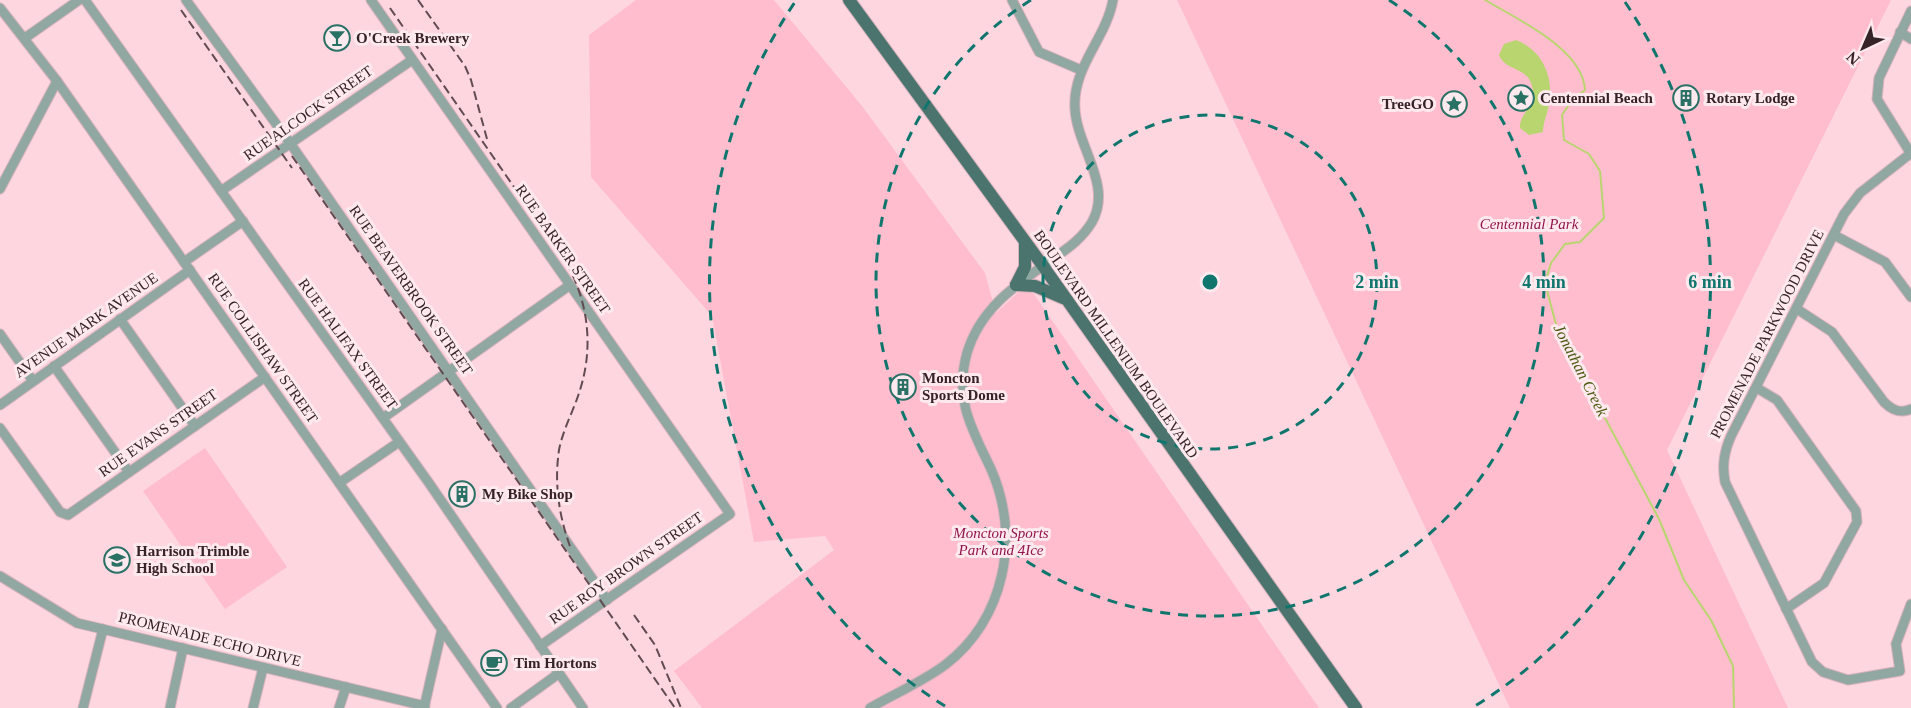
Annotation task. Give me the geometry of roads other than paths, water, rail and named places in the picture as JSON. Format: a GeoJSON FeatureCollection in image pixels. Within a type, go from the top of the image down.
{"type":"FeatureCollection","features":[{"type":"Feature","properties":{"kind":"main road","name":"BOULEVARD MILLENIUM BOULEVARD"},"geometry":{"type":"LineString","coordinates":[[849,0],[1066,299],[1356,708]]}},
{"type":"Feature","properties":{"kind":"main road"},"geometry":{"type":"LineString","coordinates":[[1024,242],[1025,267],[1016,285],[1035,286],[1066,299]]}},
{"type":"Feature","properties":{"kind":"street"},"geometry":{"type":"LineString","coordinates":[[25,38],[79,0]]}},
{"type":"Feature","properties":{"kind":"street","name":"RUE HALIFAX STREET"},"geometry":{"type":"LineString","coordinates":[[85,0],[399,442],[583,708]]}},
{"type":"Feature","properties":{"kind":"street","name":"RUE BEAVERBROOK STREET"},"geometry":{"type":"LineString","coordinates":[[186,0],[290,143],[607,600]]}},
{"type":"Feature","properties":{"kind":"street","name":"RUE BARKER STREET"},"geometry":{"type":"LineString","coordinates":[[371,0],[730,514]]}},
{"type":"Feature","properties":{"kind":"street"},"geometry":{"type":"LineString","coordinates":[[1012,0],[1039,52],[1081,70]]}},
{"type":"Feature","properties":{"kind":"street"},"geometry":{"type":"LineString","coordinates":[[870,708],[945,665],[980,629],[999,589],[1006,557],[1006,520],[999,491],[969,426],[962,395],[966,356],[975,332],[988,311],[1016,285],[1086,232],[1098,205],[1096,175],[1082,145],[1076,119],[1076,90],[1081,70],[1110,14],[1113,0]]}},
{"type":"Feature","properties":{"kind":"street","name":"RUE COLLISHAW STREET"},"geometry":{"type":"LineString","coordinates":[[0,9],[57,81],[497,708]]}},
{"type":"Feature","properties":{"kind":"street"},"geometry":{"type":"LineString","coordinates":[[1911,11],[1879,78],[1877,99],[1911,153]]}},
{"type":"Feature","properties":{"kind":"street"},"geometry":{"type":"LineString","coordinates":[[1900,32],[1911,39]]}},
{"type":"Feature","properties":{"kind":"street","name":"RUE ALCOCK STREET"},"geometry":{"type":"LineString","coordinates":[[222,191],[412,60]]}},
{"type":"Feature","properties":{"kind":"street"},"geometry":{"type":"LineString","coordinates":[[0,189],[57,81]]}},
{"type":"Feature","properties":{"kind":"street","name":"PROMENADE PARKWOOD DRIVE"},"geometry":{"type":"LineString","coordinates":[[1911,153],[1860,193],[1834,235],[1731,436],[1725,451],[1723,468],[1725,482],[1812,662],[1824,672],[1848,680],[1900,671],[1896,644],[1911,604]]}},
{"type":"Feature","properties":{"kind":"street"},"geometry":{"type":"LineString","coordinates":[[184,262],[243,221]]}},
{"type":"Feature","properties":{"kind":"street"},"geometry":{"type":"LineString","coordinates":[[1834,235],[1886,262],[1911,297]]}},
{"type":"Feature","properties":{"kind":"street","name":"AVENUE MARK AVENUE"},"geometry":{"type":"LineString","coordinates":[[0,405],[190,270]]}},
{"type":"Feature","properties":{"kind":"street"},"geometry":{"type":"LineString","coordinates":[[382,418],[570,285]]}},
{"type":"Feature","properties":{"kind":"street"},"geometry":{"type":"LineString","coordinates":[[1797,309],[1832,332],[1893,411],[1911,409]]}},
{"type":"Feature","properties":{"kind":"street"},"geometry":{"type":"LineString","coordinates":[[120,320],[195,426]]}},
{"type":"Feature","properties":{"kind":"street"},"geometry":{"type":"LineString","coordinates":[[0,334],[33,381]]}},
{"type":"Feature","properties":{"kind":"street"},"geometry":{"type":"LineString","coordinates":[[54,366],[129,472]]}},
{"type":"Feature","properties":{"kind":"street","name":"RUE EVANS STREET"},"geometry":{"type":"LineString","coordinates":[[0,428],[60,512],[68,515],[265,376]]}},
{"type":"Feature","properties":{"kind":"street"},"geometry":{"type":"LineString","coordinates":[[1757,388],[1777,400],[1856,511],[1857,522],[1824,583],[1786,609]]}},
{"type":"Feature","properties":{"kind":"street"},"geometry":{"type":"LineString","coordinates":[[339,483],[399,442]]}},
{"type":"Feature","properties":{"kind":"street","name":"RUE ROY BROWN STREET"},"geometry":{"type":"LineString","coordinates":[[540,646],[730,514]]}},
{"type":"Feature","properties":{"kind":"street","name":"PROMENADE ECHO DRIVE"},"geometry":{"type":"LineString","coordinates":[[0,576],[77,623],[424,707]]}},
{"type":"Feature","properties":{"kind":"street"},"geometry":{"type":"LineString","coordinates":[[83,708],[103,629]]}},
{"type":"Feature","properties":{"kind":"street"},"geometry":{"type":"LineString","coordinates":[[424,707],[442,629]]}},
{"type":"Feature","properties":{"kind":"street"},"geometry":{"type":"LineString","coordinates":[[171,708],[183,648]]}},
{"type":"Feature","properties":{"kind":"street"},"geometry":{"type":"LineString","coordinates":[[252,708],[263,668]]}},
{"type":"Feature","properties":{"kind":"street"},"geometry":{"type":"LineString","coordinates":[[511,708],[558,674]]}},
{"type":"Feature","properties":{"kind":"street"},"geometry":{"type":"LineString","coordinates":[[339,708],[345,687]]}},
{"type":"Feature","properties":{"kind":"waterway","name":"Jonathan Creek"},"geometry":{"type":"LineString","coordinates":[[1485,0],[1546,37],[1573,61],[1581,75],[1585,90],[1573,99],[1562,115],[1564,140],[1589,154],[1600,171],[1604,218],[1580,242],[1565,244],[1551,263],[1545,283],[1557,328],[1659,519],[1684,580],[1711,620],[1733,666],[1734,708]]}},
{"type":"Feature","properties":{"kind":"railway"},"geometry":{"type":"LineString","coordinates":[[418,0],[465,66],[487,139]]}},
{"type":"Feature","properties":{"kind":"railway"},"geometry":{"type":"LineString","coordinates":[[390,8],[566,262],[579,292],[584,308],[588,340],[587,357],[580,390],[561,442],[557,475],[563,525],[571,549]]}},
{"type":"Feature","properties":{"kind":"railway"},"geometry":{"type":"LineString","coordinates":[[181,10],[292,168]]}},
{"type":"Feature","properties":{"kind":"railway"},"geometry":{"type":"LineString","coordinates":[[292,156],[675,708]]}},
{"type":"Feature","properties":{"kind":"railway"},"geometry":{"type":"LineString","coordinates":[[634,615],[655,645],[681,708]]}},
{"type":"Feature","properties":{"kind":"place","name":"O'Creek Brewery"},"geometry":{"type":"Point","coordinates":[337,38]}},
{"type":"Feature","properties":{"kind":"place","name":"Centennial Beach"},"geometry":{"type":"Point","coordinates":[1521,98]}},
{"type":"Feature","properties":{"kind":"place","name":"Rotary Lodge"},"geometry":{"type":"Point","coordinates":[1686,98]}},
{"type":"Feature","properties":{"kind":"place","name":"TreeGO"},"geometry":{"type":"Point","coordinates":[1454,104]}},
{"type":"Feature","properties":{"kind":"place","name":"Moncton Sports Dome"},"geometry":{"type":"Point","coordinates":[903,387]}},
{"type":"Feature","properties":{"kind":"place","name":"My Bike Shop"},"geometry":{"type":"Point","coordinates":[462,494]}},
{"type":"Feature","properties":{"kind":"place","name":"Harrison Trimble High School"},"geometry":{"type":"Point","coordinates":[117,560]}},
{"type":"Feature","properties":{"kind":"place","name":"Tim Hortons"},"geometry":{"type":"Point","coordinates":[494,663]}},
{"type":"Feature","properties":{"kind":"park label","name":"Centennial Park"},"geometry":{"type":"Point","coordinates":[1529,224]}},
{"type":"Feature","properties":{"kind":"park label","name":"Moncton Sports Park and 4Ice"},"geometry":{"type":"Point","coordinates":[1001,542]}}]}
